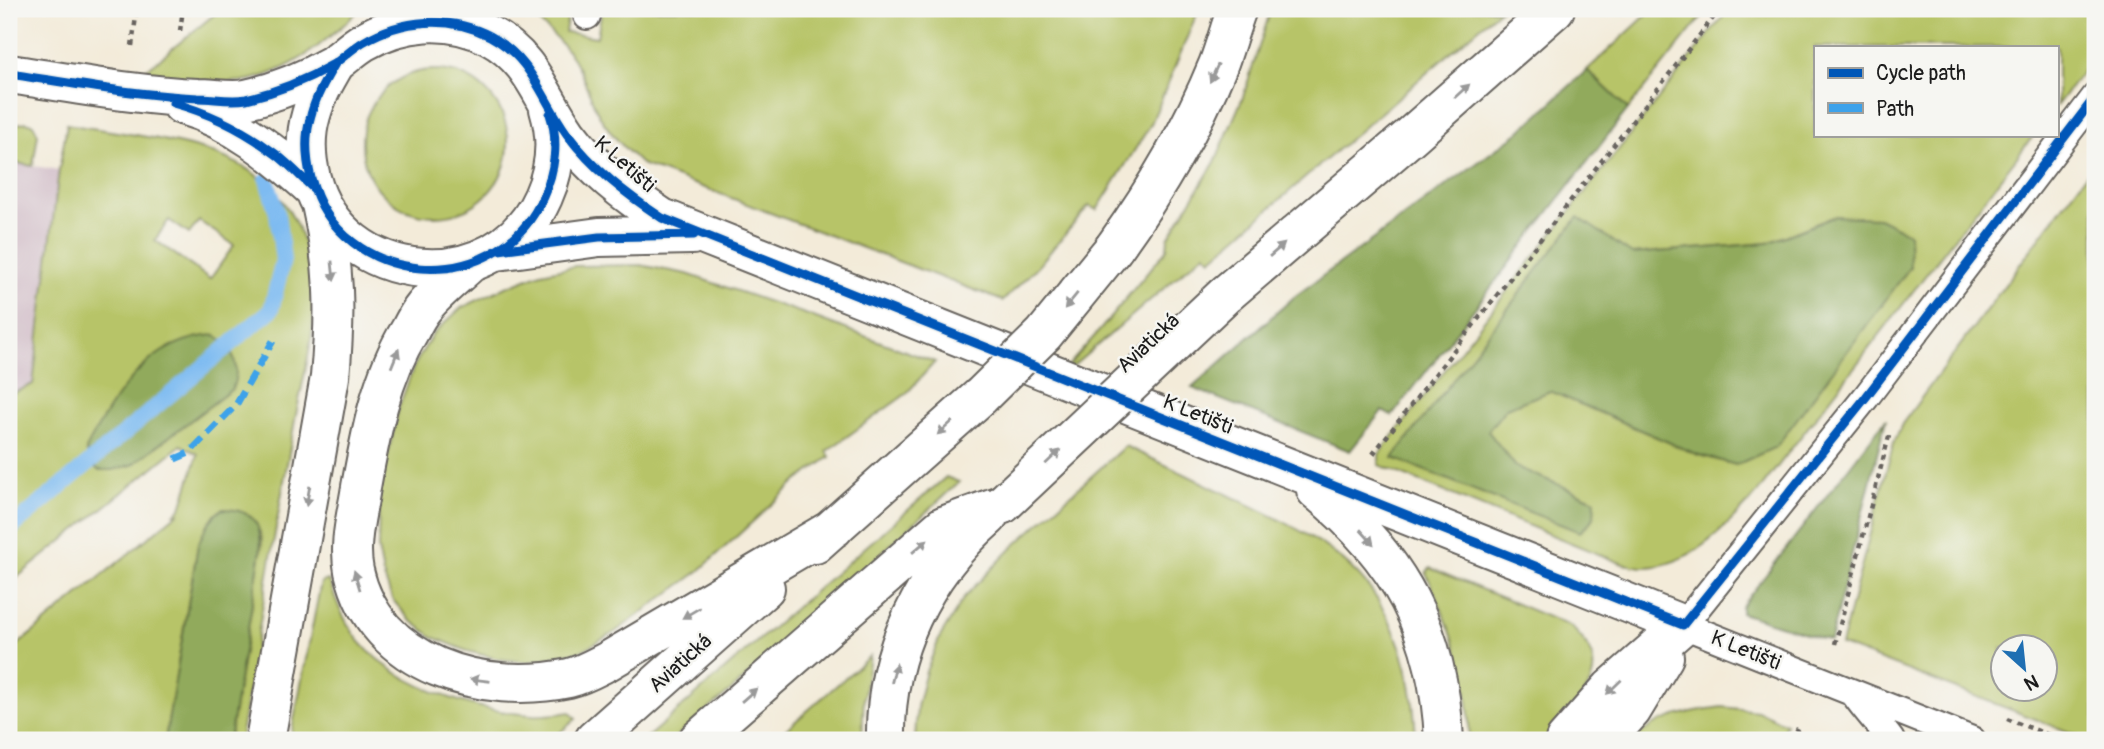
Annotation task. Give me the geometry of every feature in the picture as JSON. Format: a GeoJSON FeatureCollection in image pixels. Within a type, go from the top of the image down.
{"type":"FeatureCollection","features":[{"type":"Feature","properties":{"kind":"main road","name":"Aviatická"},"geometry":{"type":"LineString","coordinates":[[594,740],[834,528],[1036,342],[1114,248],[1146,204],[1182,141],[1218,64],[1237,9]]}},
{"type":"Feature","properties":{"kind":"main road","name":"Aviatická"},"geometry":{"type":"LineString","coordinates":[[698,740],[943,526],[1003,504],[1225,295],[1555,9]]}},
{"type":"Feature","properties":{"kind":"main road","name":"K Letišti"},"geometry":{"type":"LineString","coordinates":[[9,74],[143,94],[243,99],[291,86],[336,62],[360,43],[384,30],[411,23],[438,21],[465,26],[490,36],[513,52],[532,73],[567,134],[594,166],[626,194],[662,218],[1683,625]]}},
{"type":"Feature","properties":{"kind":"main road","name":"K Letišti"},"geometry":{"type":"LineString","coordinates":[[318,196],[308,165],[307,140],[311,115],[323,84],[336,62]]}},
{"type":"Feature","properties":{"kind":"main road","name":"K Letišti"},"geometry":{"type":"LineString","coordinates":[[143,94],[191,108],[236,128],[278,156],[318,196],[338,227],[359,247],[385,260],[412,268],[442,269],[484,257],[599,237],[701,235]]}},
{"type":"Feature","properties":{"kind":"main road","name":"K Letišti"},"geometry":{"type":"LineString","coordinates":[[484,257],[520,232],[538,209],[550,182],[555,154],[554,124],[545,97]]}},
{"type":"Feature","properties":{"kind":"main road"},"geometry":{"type":"LineString","coordinates":[[265,740],[330,377],[335,329],[330,245],[318,196]]}},
{"type":"Feature","properties":{"kind":"main road"},"geometry":{"type":"LineString","coordinates":[[484,257],[422,309],[397,351],[372,429],[352,541],[354,570],[371,615],[412,653],[437,667],[466,678],[536,683],[572,677],[608,661],[834,528]]}},
{"type":"Feature","properties":{"kind":"main road"},"geometry":{"type":"LineString","coordinates":[[1276,464],[1345,513],[1374,544],[1399,578],[1418,616],[1433,656],[1441,697],[1444,740]]}},
{"type":"Feature","properties":{"kind":"main road"},"geometry":{"type":"LineString","coordinates":[[886,740],[889,692],[900,649],[916,606],[940,567],[970,533],[1003,504]]}},
{"type":"Feature","properties":{"kind":"main road"},"geometry":{"type":"LineString","coordinates":[[1565,740],[1611,688],[1683,625]]}},
{"type":"Feature","properties":{"kind":"main road"},"geometry":{"type":"LineString","coordinates":[[1605,740],[1633,709],[1683,625]]}},
{"type":"Feature","properties":{"kind":"lane"},"geometry":{"type":"LineString","coordinates":[[1683,625],[1866,397],[2095,97]]}},
{"type":"Feature","properties":{"kind":"lane","name":"K Letišti"},"geometry":{"type":"LineString","coordinates":[[1683,625],[1972,740]]}},
{"type":"Feature","properties":{"kind":"lane"},"geometry":{"type":"LineString","coordinates":[[1854,693],[1866,712],[1891,740]]}},
{"type":"Feature","properties":{"kind":"path"},"geometry":{"type":"LineString","coordinates":[[132,49],[137,9]]}},
{"type":"Feature","properties":{"kind":"path"},"geometry":{"type":"LineString","coordinates":[[180,31],[183,9]]}},
{"type":"Feature","properties":{"kind":"path"},"geometry":{"type":"LineString","coordinates":[[1372,454],[1720,9]]}},
{"type":"Feature","properties":{"kind":"path"},"geometry":{"type":"LineString","coordinates":[[1833,652],[1891,430]]}},
{"type":"Feature","properties":{"kind":"path"},"geometry":{"type":"LineString","coordinates":[[1792,740],[1798,728]]}},
{"type":"Feature","properties":{"kind":"shaded area"},"geometry":{"type":"Polygon","coordinates":[[[9,162],[59,170],[33,384],[9,395],[9,162]]]}},
{"type":"Feature","properties":{"kind":"green space"},"geometry":{"type":"Polygon","coordinates":[[[221,9],[359,9],[318,47],[268,75],[227,82],[141,74],[221,9]]]}},
{"type":"Feature","properties":{"kind":"green space"},"geometry":{"type":"Polygon","coordinates":[[[523,9],[569,9],[565,32],[597,37],[602,9],[1199,9],[1151,124],[1097,210],[1089,206],[1038,266],[1003,301],[641,164],[605,124],[567,50],[523,9]]]}},
{"type":"Feature","properties":{"kind":"green space"},"geometry":{"type":"Polygon","coordinates":[[[1271,9],[1501,9],[1211,259],[1205,253],[1051,385],[1167,249],[1168,238],[1215,162],[1243,97],[1271,9]]]}},
{"type":"Feature","properties":{"kind":"green space"},"geometry":{"type":"Polygon","coordinates":[[[1653,9],[1708,9],[1628,109],[1587,70],[1653,9]]]}},
{"type":"Feature","properties":{"kind":"green space"},"geometry":{"type":"Polygon","coordinates":[[[1729,9],[2086,9],[2095,16],[2095,55],[2058,104],[2058,46],[1814,46],[1814,136],[2033,136],[1754,497],[1719,533],[1692,553],[1662,565],[1645,567],[1623,564],[1379,465],[1379,454],[1729,9]],[[1836,216],[1768,243],[1632,254],[1394,458],[1595,500],[1516,467],[1487,431],[1506,408],[1550,391],[1696,454],[1736,465],[1775,447],[1910,267],[1836,216]]]}},
{"type":"Feature","properties":{"kind":"green space"},"geometry":{"type":"Polygon","coordinates":[[[435,70],[463,76],[486,92],[502,115],[508,143],[502,171],[486,194],[463,210],[435,216],[407,210],[384,194],[368,171],[362,143],[368,115],[384,92],[407,76],[435,70]]]}},
{"type":"Feature","properties":{"kind":"green space"},"geometry":{"type":"Polygon","coordinates":[[[1587,70],[1628,109],[1392,416],[1382,411],[1350,451],[1192,388],[1294,297],[1518,133],[1587,70]]]}},
{"type":"Feature","properties":{"kind":"green space"},"geometry":{"type":"Polygon","coordinates":[[[26,122],[33,124],[38,134],[33,166],[9,162],[9,126],[26,122]]]}},
{"type":"Feature","properties":{"kind":"green space"},"geometry":{"type":"Polygon","coordinates":[[[67,124],[168,141],[218,155],[240,165],[271,188],[290,212],[308,255],[314,302],[311,339],[240,740],[229,740],[262,540],[255,523],[246,515],[222,509],[198,545],[165,740],[9,740],[13,720],[9,708],[9,652],[178,513],[175,513],[181,508],[198,454],[181,445],[9,584],[9,395],[33,384],[67,124]],[[169,220],[155,240],[210,279],[234,245],[199,221],[189,234],[169,220]]]}},
{"type":"Feature","properties":{"kind":"green space"},"geometry":{"type":"Polygon","coordinates":[[[2095,163],[2095,740],[1996,704],[2058,704],[2058,634],[1988,634],[1988,701],[1841,645],[1894,442],[1902,424],[2095,163]]]}},
{"type":"Feature","properties":{"kind":"green space"},"geometry":{"type":"Polygon","coordinates":[[[1836,216],[1879,218],[1909,233],[1910,267],[1776,447],[1736,465],[1696,454],[1550,391],[1506,408],[1488,431],[1516,467],[1595,500],[1594,518],[1580,532],[1393,458],[1578,217],[1632,254],[1768,243],[1836,216]]]}},
{"type":"Feature","properties":{"kind":"green space"},"geometry":{"type":"Polygon","coordinates":[[[640,265],[687,274],[935,362],[906,394],[827,451],[830,457],[797,481],[698,572],[615,632],[579,652],[528,662],[499,659],[467,651],[433,637],[410,620],[392,599],[378,549],[379,495],[399,407],[414,366],[432,335],[461,308],[501,289],[541,273],[575,266],[640,265]]]}},
{"type":"Feature","properties":{"kind":"green space"},"geometry":{"type":"Polygon","coordinates":[[[216,335],[234,360],[236,374],[232,389],[132,465],[113,470],[98,470],[89,461],[86,449],[109,409],[136,373],[171,346],[216,335]]]}},
{"type":"Feature","properties":{"kind":"green space"},"geometry":{"type":"Polygon","coordinates":[[[1886,419],[1830,641],[1741,613],[1741,607],[1886,419]]]}},
{"type":"Feature","properties":{"kind":"green space"},"geometry":{"type":"Polygon","coordinates":[[[1125,446],[1286,523],[1328,548],[1363,580],[1387,615],[1401,649],[1413,703],[1416,740],[915,740],[917,707],[926,671],[940,637],[965,596],[1015,545],[1125,446]]]}},
{"type":"Feature","properties":{"kind":"green space"},"geometry":{"type":"Polygon","coordinates":[[[946,477],[959,482],[734,688],[672,740],[644,740],[946,477]]]}},
{"type":"Feature","properties":{"kind":"green space"},"geometry":{"type":"Polygon","coordinates":[[[222,509],[243,512],[250,516],[259,529],[261,546],[229,740],[165,740],[198,545],[207,525],[222,509]]]}},
{"type":"Feature","properties":{"kind":"green space"},"geometry":{"type":"Polygon","coordinates":[[[1430,568],[1570,626],[1585,642],[1592,657],[1593,672],[1589,686],[1545,740],[1469,740],[1463,674],[1444,614],[1426,573],[1430,568]]]}},
{"type":"Feature","properties":{"kind":"green space"},"geometry":{"type":"Polygon","coordinates":[[[329,580],[339,608],[354,634],[369,652],[410,681],[434,692],[484,708],[537,715],[570,712],[576,719],[551,740],[290,740],[321,582],[329,580]]]}},
{"type":"Feature","properties":{"kind":"green space"},"geometry":{"type":"Polygon","coordinates":[[[870,656],[864,696],[862,740],[774,740],[870,656]]]}},
{"type":"Feature","properties":{"kind":"green space"},"geometry":{"type":"Polygon","coordinates":[[[1722,707],[1758,711],[1786,724],[1779,740],[1632,740],[1652,726],[1674,716],[1722,707]]]}},
{"type":"Feature","properties":{"kind":"waterway"},"geometry":{"type":"LineString","coordinates":[[9,530],[271,310],[283,260],[277,213],[267,180]]}},
{"type":"Feature","properties":{"kind":"marked path"},"geometry":{"type":"LineString","coordinates":[[175,459],[189,453],[236,405],[273,341]]}},
{"type":"Feature","properties":{"kind":"cycle path"},"geometry":{"type":"LineString","coordinates":[[9,74],[150,94],[240,100],[269,93],[302,80],[334,64],[363,42],[394,28],[426,22],[474,29],[505,45],[517,56],[577,147],[611,180],[662,218],[1683,625],[1866,397],[2095,97]]}},
{"type":"Feature","properties":{"kind":"cycle path"},"geometry":{"type":"LineString","coordinates":[[336,62],[318,94],[309,123],[307,146],[311,178],[327,215],[353,242],[385,260],[421,268],[457,266],[491,254],[521,231],[543,197],[550,177],[555,145],[550,114]]}},
{"type":"Feature","properties":{"kind":"cycle path"},"geometry":{"type":"LineString","coordinates":[[173,103],[228,124],[253,139],[282,159],[314,189]]}},
{"type":"Feature","properties":{"kind":"cycle path"},"geometry":{"type":"LineString","coordinates":[[499,250],[599,237],[694,235]]}}]}
